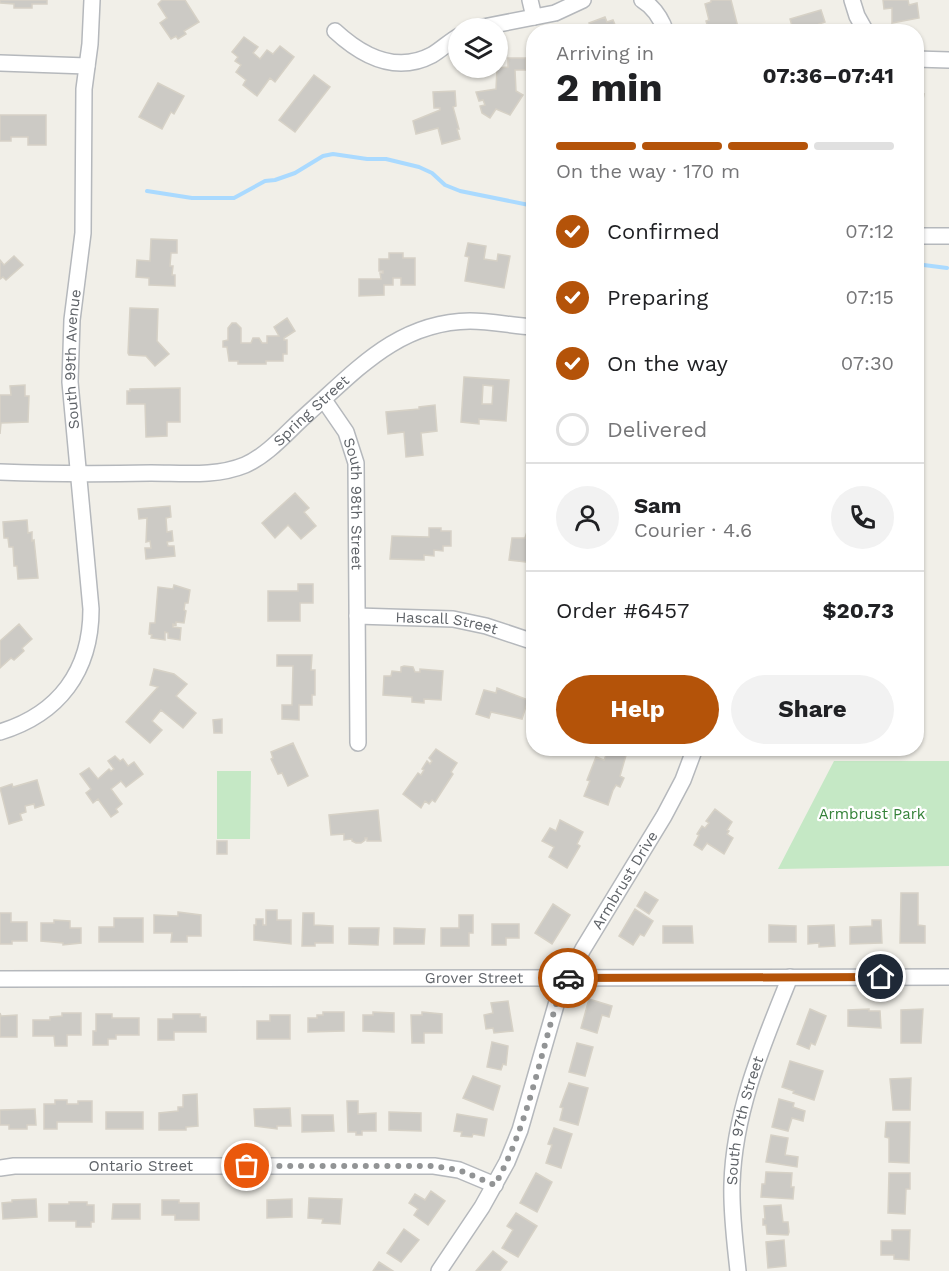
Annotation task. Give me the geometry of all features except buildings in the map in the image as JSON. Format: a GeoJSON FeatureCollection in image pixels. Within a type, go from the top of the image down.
{"type":"FeatureCollection","features":[{"type":"Feature","properties":{"kind":"street","name":"South 99th Avenue"},"geometry":{"type":"LineString","coordinates":[[0,732],[37,717],[57,700],[75,676],[88,647],[91,627],[70,353],[83,233],[84,89],[90,44],[92,0]]}},
{"type":"Feature","properties":{"kind":"street"},"geometry":{"type":"LineString","coordinates":[[530,0],[534,17]]}},
{"type":"Feature","properties":{"kind":"street"},"geometry":{"type":"LineString","coordinates":[[508,22],[568,9],[584,0]]}},
{"type":"Feature","properties":{"kind":"street"},"geometry":{"type":"LineString","coordinates":[[642,0],[655,10],[664,24]]}},
{"type":"Feature","properties":{"kind":"street"},"geometry":{"type":"LineString","coordinates":[[852,0],[862,24]]}},
{"type":"Feature","properties":{"kind":"street"},"geometry":{"type":"LineString","coordinates":[[335,31],[360,51],[377,60],[392,63],[410,63],[421,60],[448,44]]}},
{"type":"Feature","properties":{"kind":"street"},"geometry":{"type":"LineString","coordinates":[[924,59],[949,60]]}},
{"type":"Feature","properties":{"kind":"street"},"geometry":{"type":"LineString","coordinates":[[0,63],[87,66]]}},
{"type":"Feature","properties":{"kind":"street"},"geometry":{"type":"LineString","coordinates":[[924,236],[949,236]]}},
{"type":"Feature","properties":{"kind":"street","name":"Spring Street"},"geometry":{"type":"LineString","coordinates":[[0,472],[209,473],[234,469],[260,457],[361,364],[388,345],[437,325],[469,321],[526,326]]}},
{"type":"Feature","properties":{"kind":"street","name":"South 98th Street"},"geometry":{"type":"LineString","coordinates":[[324,400],[346,432],[356,463],[358,743]]}},
{"type":"Feature","properties":{"kind":"street","name":"Hascall Street"},"geometry":{"type":"LineString","coordinates":[[357,616],[453,619],[486,626],[526,639]]}},
{"type":"Feature","properties":{"kind":"street","name":"Armbrust Drive"},"geometry":{"type":"LineString","coordinates":[[439,1271],[495,1185],[507,1162],[520,1130],[558,998],[568,977],[664,816],[683,780],[692,756]]}},
{"type":"Feature","properties":{"kind":"street","name":"South 97th Street"},"geometry":{"type":"LineString","coordinates":[[738,1271],[732,1220],[732,1183],[739,1126],[750,1083],[790,977]]}},
{"type":"Feature","properties":{"kind":"street","name":"Grover Street"},"geometry":{"type":"LineString","coordinates":[[0,979],[949,977]]}},
{"type":"Feature","properties":{"kind":"street","name":"Ontario Street"},"geometry":{"type":"LineString","coordinates":[[0,1168],[14,1166],[434,1166],[459,1170],[495,1185]]}},
{"type":"Feature","properties":{"kind":"green space","name":"Armbrust Park"},"geometry":{"type":"Polygon","coordinates":[[[834,761],[949,761],[949,866],[778,869],[834,761]]]}},
{"type":"Feature","properties":{"kind":"green space"},"geometry":{"type":"Polygon","coordinates":[[[217,771],[251,771],[250,839],[217,839],[217,771]]]}},
{"type":"Feature","properties":{"kind":"waterway"},"geometry":{"type":"LineString","coordinates":[[147,191],[192,198],[234,198],[265,181],[295,173],[323,156],[333,154],[386,159],[419,167],[432,173],[445,185],[460,191],[526,204]]}},
{"type":"Feature","properties":{"kind":"waterway"},"geometry":{"type":"LineString","coordinates":[[924,265],[947,268]]}},
{"type":"Feature","properties":{"kind":"way so far"},"geometry":{"type":"LineString","coordinates":[[247,1166],[434,1166],[459,1170],[495,1185],[520,1130],[558,998],[568,978]]}},
{"type":"Feature","properties":{"kind":"route"},"geometry":{"type":"LineString","coordinates":[[568,978],[881,977]]}}]}
